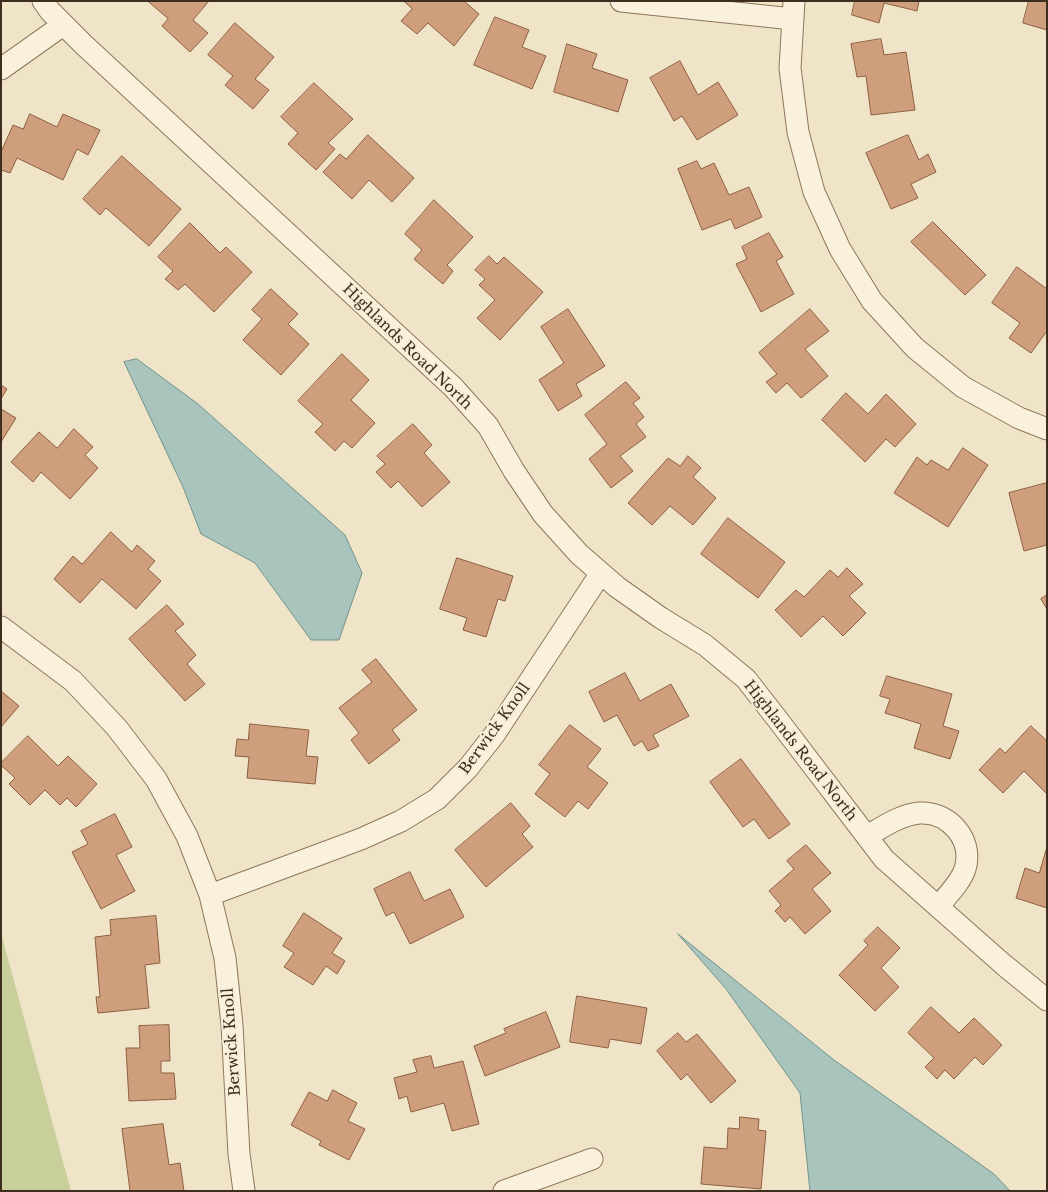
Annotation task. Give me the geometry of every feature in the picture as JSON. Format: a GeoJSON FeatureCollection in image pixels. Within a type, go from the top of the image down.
{"type":"FeatureCollection","features":[{"type":"Feature","properties":{"kind":"street","name":"Highlands Road North"},"geometry":{"type":"LineString","coordinates":[[43,1],[63,25],[83,44],[452,387],[488,426],[543,514],[579,554],[617,587],[661,618],[706,645],[746,679],[884,859],[1004,965],[1047,1000]]}},
{"type":"Feature","properties":{"kind":"street"},"geometry":{"type":"LineString","coordinates":[[621,1],[794,10],[790,68],[798,132],[814,192],[840,249],[872,301],[915,348],[963,387],[1019,418],[1047,428]]}},
{"type":"Feature","properties":{"kind":"street"},"geometry":{"type":"LineString","coordinates":[[1,69],[63,25]]}},
{"type":"Feature","properties":{"kind":"street","name":"Berwick Knoll"},"geometry":{"type":"LineString","coordinates":[[210,895],[361,839],[401,821],[437,799],[468,768],[494,735],[601,573]]}},
{"type":"Feature","properties":{"kind":"street","name":"Berwick Knoll"},"geometry":{"type":"LineString","coordinates":[[1,627],[73,681],[117,728],[156,779],[187,836],[210,895],[224,958],[231,1015],[239,1154],[244,1191]]}},
{"type":"Feature","properties":{"kind":"street"},"geometry":{"type":"LineString","coordinates":[[866,836],[901,818],[920,813],[938,816],[952,824],[964,840],[968,855],[965,871],[938,907]]}},
{"type":"Feature","properties":{"kind":"street"},"geometry":{"type":"LineString","coordinates":[[504,1191],[592,1159]]}},
{"type":"Feature","properties":{"kind":"green space"},"geometry":{"type":"Polygon","coordinates":[[[1,933],[71,1191],[1,1191],[1,933]]]}},
{"type":"Feature","properties":{"kind":"water"},"geometry":{"type":"Polygon","coordinates":[[[137,359],[198,404],[345,535],[362,573],[339,640],[311,640],[255,563],[201,534],[183,487],[124,362],[137,359]]]}},
{"type":"Feature","properties":{"kind":"water"},"geometry":{"type":"Polygon","coordinates":[[[678,934],[834,1060],[994,1174],[1010,1191],[810,1191],[800,1093],[726,989],[678,934]]]}},
{"type":"Feature","properties":{"kind":"building"},"geometry":{"type":"Polygon","coordinates":[[[148,1],[209,1],[193,20],[208,33],[190,52],[162,26],[168,19],[148,1]]]}},
{"type":"Feature","properties":{"kind":"building"},"geometry":{"type":"Polygon","coordinates":[[[404,1],[464,1],[479,14],[454,46],[428,23],[417,34],[401,21],[412,9],[404,1]]]}},
{"type":"Feature","properties":{"kind":"building"},"geometry":{"type":"Polygon","coordinates":[[[855,1],[919,1],[917,11],[884,3],[879,23],[852,15],[855,1]]]}},
{"type":"Feature","properties":{"kind":"building"},"geometry":{"type":"Polygon","coordinates":[[[1029,1],[1047,1],[1047,30],[1023,23],[1029,1]]]}},
{"type":"Feature","properties":{"kind":"building"},"geometry":{"type":"Polygon","coordinates":[[[495,17],[529,30],[522,47],[546,56],[532,89],[474,65],[495,17]]]}},
{"type":"Feature","properties":{"kind":"building"},"geometry":{"type":"Polygon","coordinates":[[[235,23],[274,57],[255,79],[269,90],[253,109],[225,85],[233,76],[208,55],[235,23]]]}},
{"type":"Feature","properties":{"kind":"building"},"geometry":{"type":"Polygon","coordinates":[[[881,39],[884,55],[906,52],[915,110],[871,115],[866,76],[857,77],[851,44],[881,39]]]}},
{"type":"Feature","properties":{"kind":"building"},"geometry":{"type":"Polygon","coordinates":[[[567,44],[597,54],[592,68],[628,80],[618,112],[554,92],[567,44]]]}},
{"type":"Feature","properties":{"kind":"building"},"geometry":{"type":"Polygon","coordinates":[[[680,61],[698,95],[718,82],[738,115],[697,140],[682,116],[674,121],[650,78],[680,61]]]}},
{"type":"Feature","properties":{"kind":"building"},"geometry":{"type":"Polygon","coordinates":[[[314,83],[353,119],[328,143],[335,149],[316,170],[288,144],[298,133],[281,117],[314,83]]]}},
{"type":"Feature","properties":{"kind":"building"},"geometry":{"type":"Polygon","coordinates":[[[30,114],[57,127],[63,114],[100,130],[88,155],[77,149],[63,180],[17,158],[10,173],[1,170],[1,152],[13,125],[23,129],[30,114]]]}},
{"type":"Feature","properties":{"kind":"building"},"geometry":{"type":"Polygon","coordinates":[[[368,135],[414,178],[392,202],[369,180],[352,199],[323,172],[340,154],[346,159],[368,135]]]}},
{"type":"Feature","properties":{"kind":"building"},"geometry":{"type":"Polygon","coordinates":[[[908,135],[919,160],[928,154],[936,172],[911,184],[918,198],[891,209],[866,153],[908,135]]]}},
{"type":"Feature","properties":{"kind":"building"},"geometry":{"type":"Polygon","coordinates":[[[122,156],[181,209],[149,246],[106,208],[100,215],[83,199],[122,156]]]}},
{"type":"Feature","properties":{"kind":"building"},"geometry":{"type":"Polygon","coordinates":[[[697,161],[701,169],[714,163],[729,195],[749,187],[762,217],[735,229],[731,219],[702,230],[678,169],[697,161]]]}},
{"type":"Feature","properties":{"kind":"building"},"geometry":{"type":"Polygon","coordinates":[[[434,200],[473,237],[447,265],[453,271],[443,284],[414,259],[422,250],[405,234],[434,200]]]}},
{"type":"Feature","properties":{"kind":"building"},"geometry":{"type":"Polygon","coordinates":[[[933,222],[986,275],[965,295],[911,242],[933,222]]]}},
{"type":"Feature","properties":{"kind":"building"},"geometry":{"type":"Polygon","coordinates":[[[190,223],[220,253],[226,247],[252,272],[214,312],[185,284],[178,290],[165,279],[173,271],[158,257],[190,223]]]}},
{"type":"Feature","properties":{"kind":"building"},"geometry":{"type":"Polygon","coordinates":[[[769,233],[783,257],[776,261],[794,294],[761,312],[736,264],[747,259],[742,247],[769,233]]]}},
{"type":"Feature","properties":{"kind":"building"},"geometry":{"type":"Polygon","coordinates":[[[489,256],[497,264],[504,257],[543,292],[500,340],[477,318],[495,300],[479,285],[485,279],[475,270],[489,256]]]}},
{"type":"Feature","properties":{"kind":"building"},"geometry":{"type":"Polygon","coordinates":[[[1017,267],[1047,289],[1047,331],[1031,353],[1009,338],[1020,323],[992,303],[1017,267]]]}},
{"type":"Feature","properties":{"kind":"building"},"geometry":{"type":"Polygon","coordinates":[[[271,289],[298,314],[288,324],[309,344],[281,375],[243,340],[262,319],[252,310],[271,289]]]}},
{"type":"Feature","properties":{"kind":"building"},"geometry":{"type":"Polygon","coordinates":[[[568,309],[605,366],[576,384],[582,396],[558,411],[539,380],[564,363],[541,327],[568,309]]]}},
{"type":"Feature","properties":{"kind":"building"},"geometry":{"type":"Polygon","coordinates":[[[810,309],[829,331],[805,349],[828,376],[801,398],[787,383],[776,393],[766,382],[777,374],[759,353],[810,309]]]}},
{"type":"Feature","properties":{"kind":"building"},"geometry":{"type":"Polygon","coordinates":[[[342,354],[369,380],[351,400],[375,423],[352,448],[344,441],[335,451],[315,432],[323,424],[298,401],[342,354]]]}},
{"type":"Feature","properties":{"kind":"building"},"geometry":{"type":"Polygon","coordinates":[[[626,382],[640,398],[633,403],[644,417],[636,424],[646,437],[620,456],[633,471],[611,488],[589,459],[607,444],[585,415],[626,382]]]}},
{"type":"Feature","properties":{"kind":"building"},"geometry":{"type":"Polygon","coordinates":[[[1,385],[7,389],[1,399],[1,385]]]}},
{"type":"Feature","properties":{"kind":"building"},"geometry":{"type":"Polygon","coordinates":[[[846,393],[868,414],[886,394],[916,424],[895,447],[886,439],[865,462],[822,420],[846,393]]]}},
{"type":"Feature","properties":{"kind":"building"},"geometry":{"type":"Polygon","coordinates":[[[1,409],[16,418],[1,442],[1,409]]]}},
{"type":"Feature","properties":{"kind":"building"},"geometry":{"type":"Polygon","coordinates":[[[413,424],[432,445],[424,453],[450,482],[422,507],[398,481],[391,488],[376,472],[385,464],[377,456],[413,424]]]}},
{"type":"Feature","properties":{"kind":"building"},"geometry":{"type":"Polygon","coordinates":[[[74,429],[93,447],[85,455],[98,468],[70,499],[41,472],[33,482],[11,462],[39,432],[57,448],[74,429]]]}},
{"type":"Feature","properties":{"kind":"building"},"geometry":{"type":"Polygon","coordinates":[[[963,448],[988,465],[948,527],[894,493],[917,457],[927,465],[931,460],[948,470],[963,448]]]}},
{"type":"Feature","properties":{"kind":"building"},"geometry":{"type":"Polygon","coordinates":[[[688,456],[701,468],[693,477],[716,498],[693,525],[670,506],[652,525],[628,503],[668,458],[680,466],[688,456]]]}},
{"type":"Feature","properties":{"kind":"building"},"geometry":{"type":"Polygon","coordinates":[[[1047,483],[1047,545],[1024,551],[1009,493],[1047,483]]]}},
{"type":"Feature","properties":{"kind":"building"},"geometry":{"type":"Polygon","coordinates":[[[728,518],[785,562],[758,598],[701,554],[728,518]]]}},
{"type":"Feature","properties":{"kind":"building"},"geometry":{"type":"Polygon","coordinates":[[[111,532],[132,552],[137,545],[155,561],[148,569],[161,581],[136,609],[102,579],[80,603],[54,579],[73,556],[82,564],[111,532]]]}},
{"type":"Feature","properties":{"kind":"building"},"geometry":{"type":"Polygon","coordinates":[[[457,558],[513,576],[505,601],[498,599],[486,637],[463,630],[467,618],[440,609],[457,558]]]}},
{"type":"Feature","properties":{"kind":"building"},"geometry":{"type":"Polygon","coordinates":[[[847,568],[863,584],[849,596],[866,613],[843,636],[823,616],[801,637],[775,610],[796,590],[804,597],[830,570],[838,577],[847,568]]]}},
{"type":"Feature","properties":{"kind":"building"},"geometry":{"type":"Polygon","coordinates":[[[1047,595],[1047,609],[1041,599],[1047,595]]]}},
{"type":"Feature","properties":{"kind":"building"},"geometry":{"type":"Polygon","coordinates":[[[167,605],[184,624],[175,631],[196,655],[187,664],[205,684],[185,701],[129,639],[167,605]]]}},
{"type":"Feature","properties":{"kind":"building"},"geometry":{"type":"Polygon","coordinates":[[[376,659],[417,710],[392,730],[400,740],[369,764],[351,740],[359,733],[339,708],[372,682],[362,670],[376,659]]]}},
{"type":"Feature","properties":{"kind":"building"},"geometry":{"type":"Polygon","coordinates":[[[625,673],[640,701],[671,684],[689,716],[653,735],[659,746],[648,751],[642,741],[634,746],[617,715],[604,722],[589,692],[625,673]]]}},
{"type":"Feature","properties":{"kind":"building"},"geometry":{"type":"Polygon","coordinates":[[[887,676],[952,694],[943,726],[959,731],[950,759],[914,748],[921,724],[885,713],[890,699],[880,696],[887,676]]]}},
{"type":"Feature","properties":{"kind":"building"},"geometry":{"type":"Polygon","coordinates":[[[1,691],[19,706],[1,727],[1,691]]]}},
{"type":"Feature","properties":{"kind":"building"},"geometry":{"type":"Polygon","coordinates":[[[250,724],[309,730],[306,756],[318,757],[315,784],[247,778],[249,757],[235,756],[237,739],[248,740],[250,724]]]}},
{"type":"Feature","properties":{"kind":"building"},"geometry":{"type":"Polygon","coordinates":[[[570,725],[601,749],[587,767],[608,783],[588,809],[578,801],[565,817],[535,794],[550,774],[539,765],[570,725]]]}},
{"type":"Feature","properties":{"kind":"building"},"geometry":{"type":"Polygon","coordinates":[[[1031,726],[1047,741],[1047,794],[1024,771],[1003,793],[979,770],[1000,748],[1005,753],[1031,726]]]}},
{"type":"Feature","properties":{"kind":"building"},"geometry":{"type":"Polygon","coordinates":[[[28,736],[58,766],[68,756],[97,784],[76,807],[67,798],[60,805],[45,790],[30,805],[9,784],[15,778],[1,763],[28,736]]]}},
{"type":"Feature","properties":{"kind":"building"},"geometry":{"type":"Polygon","coordinates":[[[741,759],[790,824],[769,839],[754,819],[743,827],[710,782],[741,759]]]}},
{"type":"Feature","properties":{"kind":"building"},"geometry":{"type":"Polygon","coordinates":[[[511,803],[530,826],[522,834],[533,847],[486,887],[455,850],[511,803]]]}},
{"type":"Feature","properties":{"kind":"building"},"geometry":{"type":"Polygon","coordinates":[[[115,814],[132,847],[116,855],[135,891],[101,909],[72,852],[88,844],[81,831],[115,814]]]}},
{"type":"Feature","properties":{"kind":"building"},"geometry":{"type":"Polygon","coordinates":[[[806,845],[831,873],[812,889],[831,911],[805,934],[790,917],[785,922],[775,911],[781,905],[769,891],[794,869],[787,861],[806,845]]]}},
{"type":"Feature","properties":{"kind":"building"},"geometry":{"type":"Polygon","coordinates":[[[1047,847],[1047,908],[1016,898],[1025,868],[1039,873],[1047,847]]]}},
{"type":"Feature","properties":{"kind":"building"},"geometry":{"type":"Polygon","coordinates":[[[410,872],[424,901],[450,889],[464,917],[410,944],[394,912],[386,916],[374,889],[410,872]]]}},
{"type":"Feature","properties":{"kind":"building"},"geometry":{"type":"Polygon","coordinates":[[[304,913],[342,938],[332,953],[345,961],[337,974],[326,966],[313,985],[284,967],[294,953],[283,946],[304,913]]]}},
{"type":"Feature","properties":{"kind":"building"},"geometry":{"type":"Polygon","coordinates":[[[156,916],[160,963],[145,965],[149,1008],[98,1013],[96,997],[100,997],[95,937],[111,935],[110,920],[156,916]]]}},
{"type":"Feature","properties":{"kind":"building"},"geometry":{"type":"Polygon","coordinates":[[[878,927],[900,948],[881,968],[899,987],[875,1011],[839,975],[868,945],[864,941],[878,927]]]}},
{"type":"Feature","properties":{"kind":"building"},"geometry":{"type":"Polygon","coordinates":[[[577,996],[647,1008],[641,1044],[610,1039],[608,1048],[570,1042],[577,996]]]}},
{"type":"Feature","properties":{"kind":"building"},"geometry":{"type":"Polygon","coordinates":[[[931,1007],[959,1033],[974,1018],[1002,1045],[983,1065],[975,1057],[954,1079],[945,1070],[937,1079],[925,1067],[934,1058],[908,1033],[931,1007]]]}},
{"type":"Feature","properties":{"kind":"building"},"geometry":{"type":"Polygon","coordinates":[[[546,1012],[560,1047],[485,1076],[474,1046],[506,1033],[504,1029],[546,1012]]]}},
{"type":"Feature","properties":{"kind":"building"},"geometry":{"type":"Polygon","coordinates":[[[169,1025],[170,1061],[161,1061],[161,1073],[174,1073],[176,1099],[129,1101],[126,1048],[140,1048],[139,1026],[169,1025]]]}},
{"type":"Feature","properties":{"kind":"building"},"geometry":{"type":"Polygon","coordinates":[[[678,1033],[686,1042],[697,1034],[736,1081],[711,1103],[687,1074],[681,1080],[657,1051],[678,1033]]]}},
{"type":"Feature","properties":{"kind":"building"},"geometry":{"type":"Polygon","coordinates":[[[431,1056],[434,1068],[463,1061],[479,1124],[452,1131],[444,1103],[411,1112],[407,1096],[399,1099],[394,1078],[417,1072],[413,1060],[431,1056]]]}},
{"type":"Feature","properties":{"kind":"building"},"geometry":{"type":"Polygon","coordinates":[[[333,1090],[357,1103],[348,1121],[365,1129],[349,1160],[319,1145],[321,1141],[291,1125],[309,1092],[327,1101],[333,1090]]]}},
{"type":"Feature","properties":{"kind":"building"},"geometry":{"type":"Polygon","coordinates":[[[740,1117],[759,1119],[758,1130],[766,1131],[761,1189],[701,1184],[704,1147],[727,1149],[728,1128],[739,1129],[740,1117]]]}},
{"type":"Feature","properties":{"kind":"building"},"geometry":{"type":"Polygon","coordinates":[[[163,1124],[169,1165],[180,1163],[184,1191],[130,1191],[122,1129],[163,1124]]]}}]}
